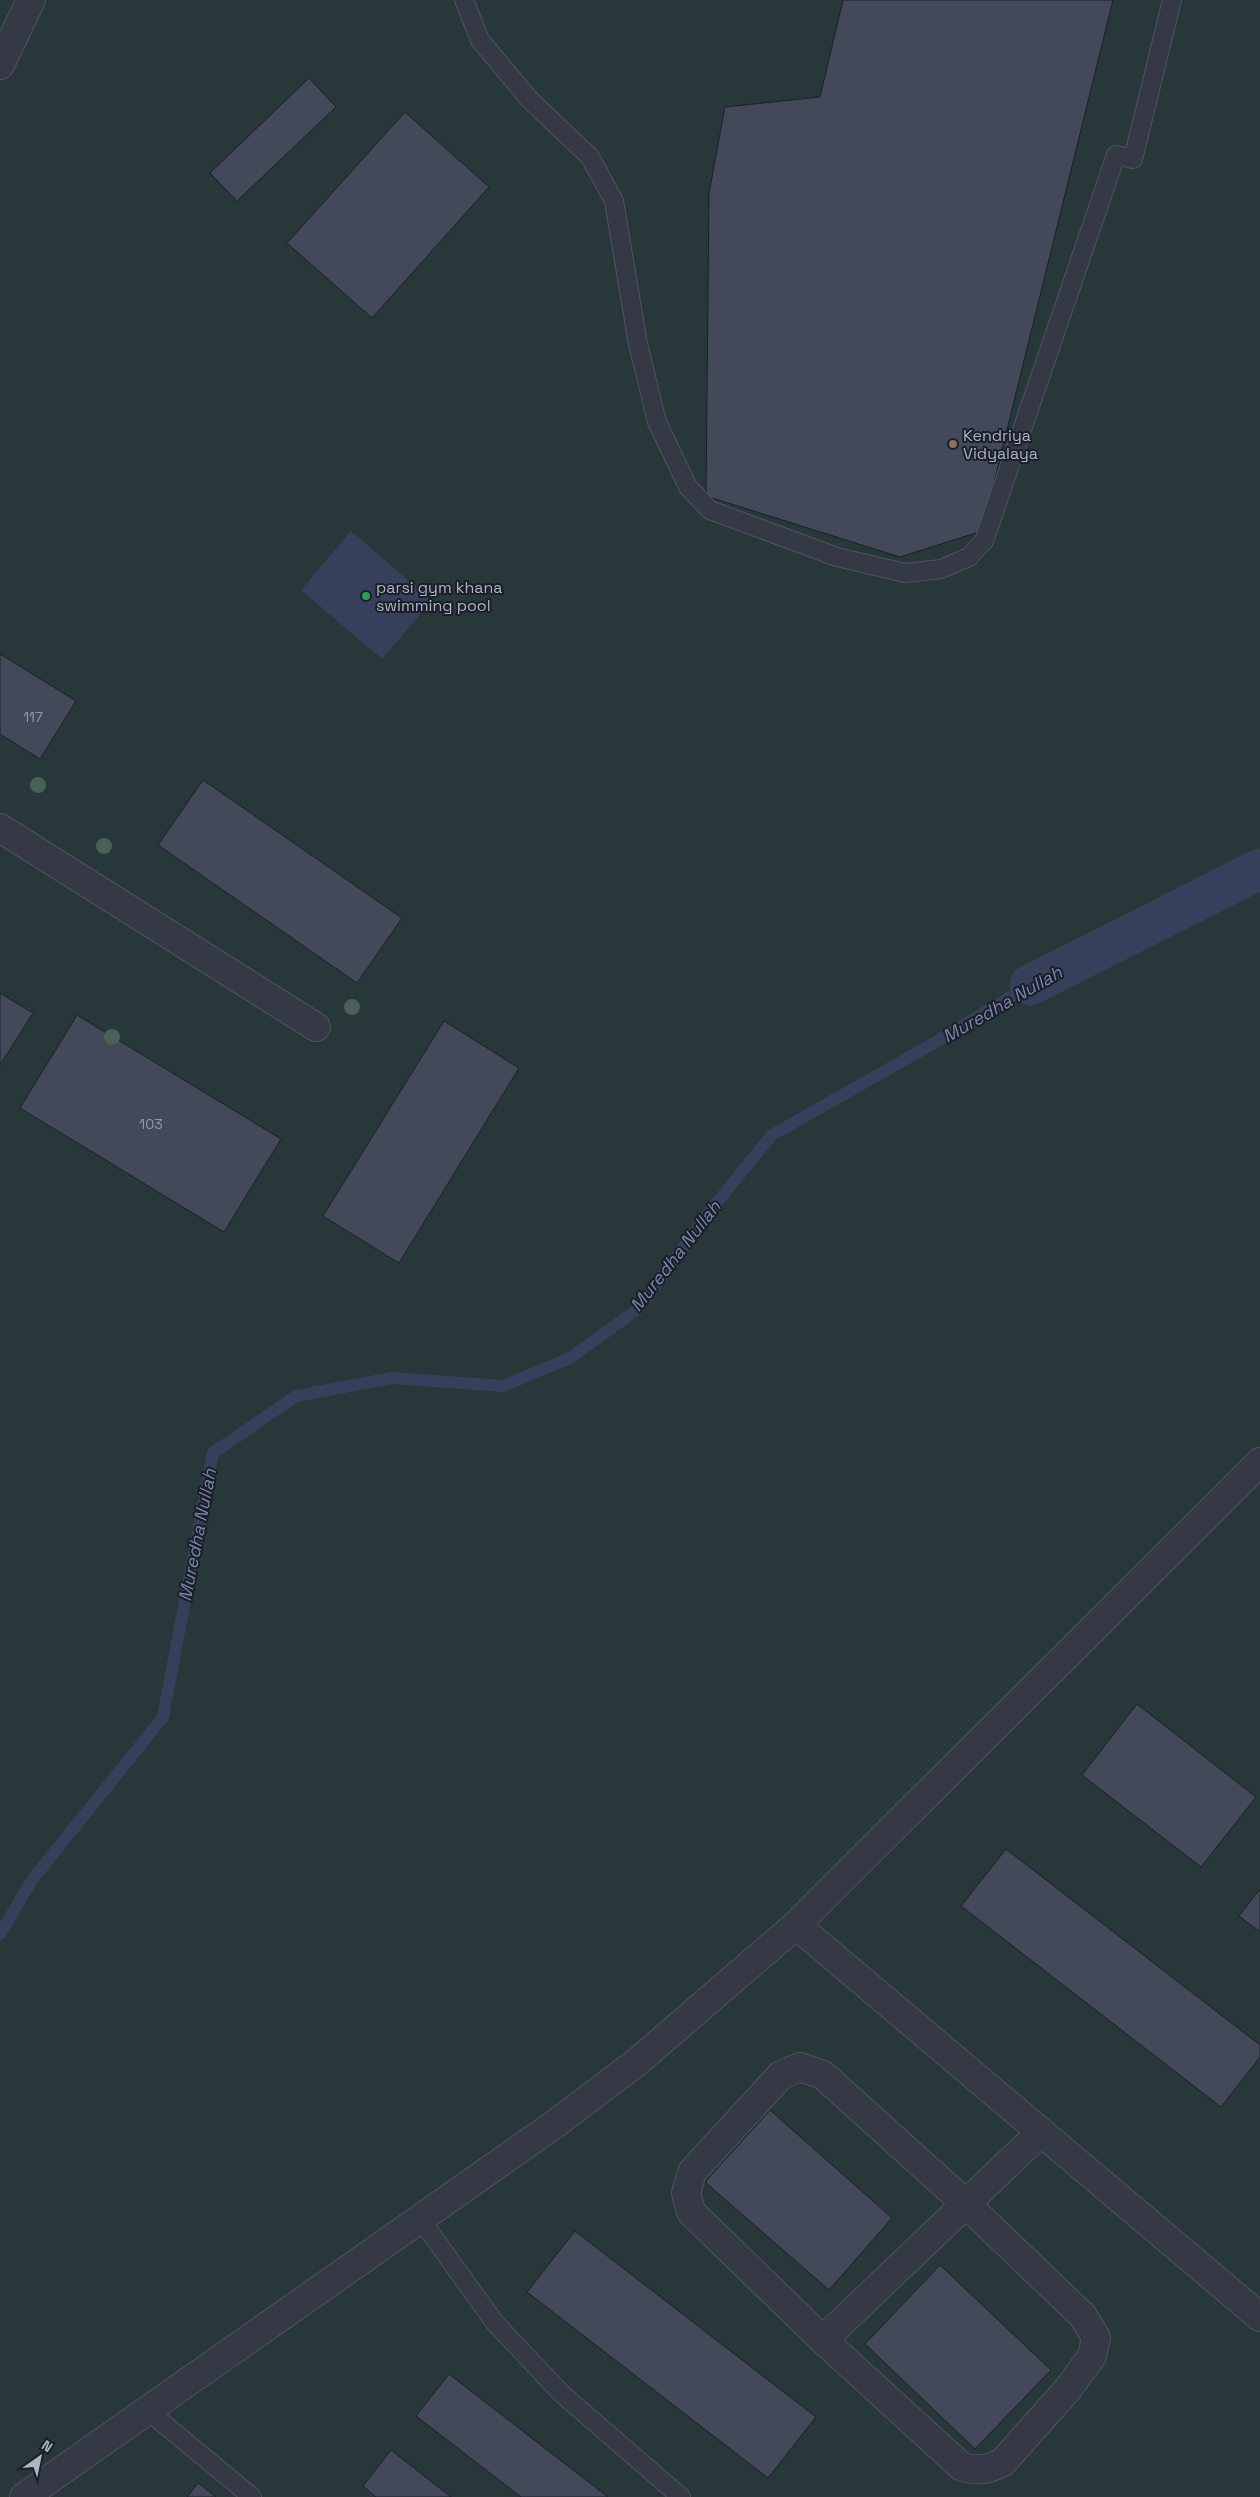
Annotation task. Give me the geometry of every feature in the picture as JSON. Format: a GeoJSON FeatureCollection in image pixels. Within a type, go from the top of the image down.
{"type":"FeatureCollection","features":[{"type":"Feature","properties":{"kind":"street"},"geometry":{"type":"LineString","coordinates":[[0,65],[31,0]]}},
{"type":"Feature","properties":{"kind":"street"},"geometry":{"type":"LineString","coordinates":[[0,828],[316,1027]]}},
{"type":"Feature","properties":{"kind":"street"},"geometry":{"type":"LineString","coordinates":[[24,2497],[419,2217],[555,2124],[637,2062],[796,1925],[1260,1462]]}},
{"type":"Feature","properties":{"kind":"street"},"geometry":{"type":"LineString","coordinates":[[796,1925],[1260,2317]]}},
{"type":"Feature","properties":{"kind":"street"},"geometry":{"type":"LineString","coordinates":[[800,2068],[823,2075],[966,2204],[1083,2316],[1096,2338],[1092,2356],[1068,2388],[1003,2462],[991,2469],[978,2471],[962,2467],[823,2340],[691,2212],[686,2193],[692,2172],[781,2075],[800,2068]]}},
{"type":"Feature","properties":{"kind":"street"},"geometry":{"type":"LineString","coordinates":[[823,2340],[1041,2132]]}},
{"type":"Feature","properties":{"kind":"lane"},"geometry":{"type":"LineString","coordinates":[[464,0],[480,40],[529,99],[590,157],[614,201],[638,344],[657,422],[688,487],[710,510],[740,523],[837,557],[905,573],[941,570],[969,557],[984,542],[1116,155],[1133,159],[1172,0]]}},
{"type":"Feature","properties":{"kind":"lane"},"geometry":{"type":"LineString","coordinates":[[419,2217],[495,2323],[562,2394],[681,2497]]}},
{"type":"Feature","properties":{"kind":"lane"},"geometry":{"type":"LineString","coordinates":[[147,2410],[252,2497]]}},
{"type":"Feature","properties":{"kind":"shaded area"},"geometry":{"type":"Polygon","coordinates":[[[0,0],[1260,0],[1260,2497],[0,2497],[0,0]]]}},
{"type":"Feature","properties":{"kind":"water","name":"parsi gym khana swimming pool"},"geometry":{"type":"Polygon","coordinates":[[[351,531],[432,601],[382,659],[301,590],[351,531]]]}},
{"type":"Feature","properties":{"kind":"building"},"geometry":{"type":"Polygon","coordinates":[[[843,0],[1113,0],[982,531],[900,557],[706,496],[709,193],[725,107],[820,97],[843,0]]]}},
{"type":"Feature","properties":{"kind":"building"},"geometry":{"type":"Polygon","coordinates":[[[309,78],[336,107],[237,201],[210,173],[309,78]]]}},
{"type":"Feature","properties":{"kind":"building"},"geometry":{"type":"Polygon","coordinates":[[[405,112],[489,187],[372,318],[287,243],[405,112]]]}},
{"type":"Feature","properties":{"kind":"building"},"geometry":{"type":"Polygon","coordinates":[[[0,654],[76,701],[40,759],[0,734],[0,654]]]}},
{"type":"Feature","properties":{"kind":"building"},"geometry":{"type":"Polygon","coordinates":[[[203,780],[402,918],[357,983],[158,845],[203,780]]]}},
{"type":"Feature","properties":{"kind":"building"},"geometry":{"type":"Polygon","coordinates":[[[0,993],[33,1013],[0,1065],[0,993]]]}},
{"type":"Feature","properties":{"kind":"building"},"geometry":{"type":"Polygon","coordinates":[[[77,1015],[281,1139],[224,1232],[20,1108],[77,1015]]]}},
{"type":"Feature","properties":{"kind":"building"},"geometry":{"type":"Polygon","coordinates":[[[444,1021],[519,1068],[399,1263],[323,1216],[444,1021]]]}},
{"type":"Feature","properties":{"kind":"building"},"geometry":{"type":"Polygon","coordinates":[[[1137,1704],[1256,1797],[1201,1867],[1082,1775],[1137,1704]]]}},
{"type":"Feature","properties":{"kind":"building"},"geometry":{"type":"Polygon","coordinates":[[[1006,1849],[1260,2045],[1260,2057],[1221,2107],[961,1906],[1006,1849]]]}},
{"type":"Feature","properties":{"kind":"building"},"geometry":{"type":"Polygon","coordinates":[[[1260,1889],[1260,1932],[1239,1916],[1260,1889]]]}},
{"type":"Feature","properties":{"kind":"building"},"geometry":{"type":"Polygon","coordinates":[[[770,2110],[892,2218],[829,2290],[705,2182],[770,2110]]]}},
{"type":"Feature","properties":{"kind":"building"},"geometry":{"type":"Polygon","coordinates":[[[575,2231],[816,2417],[768,2478],[527,2292],[575,2231]]]}},
{"type":"Feature","properties":{"kind":"building"},"geometry":{"type":"Polygon","coordinates":[[[940,2265],[1051,2370],[975,2449],[865,2344],[940,2265]]]}},
{"type":"Feature","properties":{"kind":"building"},"geometry":{"type":"Polygon","coordinates":[[[449,2374],[608,2497],[521,2497],[416,2416],[449,2374]]]}},
{"type":"Feature","properties":{"kind":"building"},"geometry":{"type":"Polygon","coordinates":[[[391,2450],[451,2497],[376,2497],[363,2486],[391,2450]]]}},
{"type":"Feature","properties":{"kind":"building"},"geometry":{"type":"Polygon","coordinates":[[[198,2483],[216,2497],[187,2497],[198,2483]]]}},
{"type":"Feature","properties":{"kind":"waterway","name":"Muredha Nullah"},"geometry":{"type":"LineString","coordinates":[[1030,985],[1260,869]]}},
{"type":"Feature","properties":{"kind":"waterway","name":"Muredha Nullah"},"geometry":{"type":"LineString","coordinates":[[0,1934],[32,1880],[163,1717],[213,1453],[296,1396],[392,1378],[503,1386],[570,1358],[638,1309],[714,1206],[772,1135],[936,1042],[1030,985]]}},
{"type":"Feature","properties":{"kind":"place","name":"Kendriya Vidyalaya"},"geometry":{"type":"Point","coordinates":[953,444]}},
{"type":"Feature","properties":{"kind":"place","name":"parsi gym khana swimming pool"},"geometry":{"type":"Point","coordinates":[366,596]}}]}
